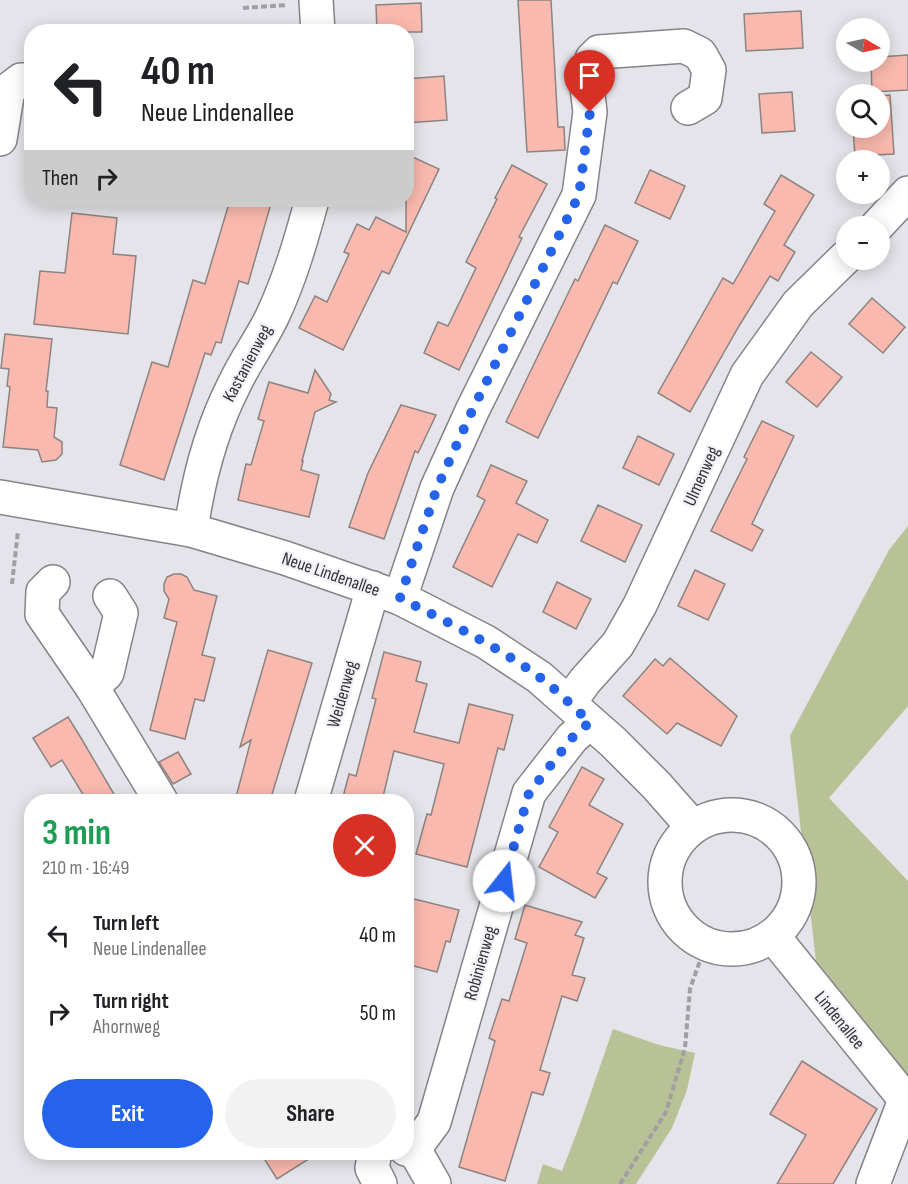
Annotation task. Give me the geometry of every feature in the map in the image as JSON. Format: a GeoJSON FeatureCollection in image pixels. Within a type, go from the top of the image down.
{"type":"FeatureCollection","features":[{"type":"Feature","properties":{"kind":"street"},"geometry":{"type":"LineString","coordinates":[[302,2],[314,24]]}},
{"type":"Feature","properties":{"kind":"street","name":"Weidenweg"},"geometry":{"type":"LineString","coordinates":[[314,794],[387,593],[472,411],[579,195],[590,112],[586,79],[592,59],[599,52],[684,46],[700,54],[709,70],[705,98],[688,108]]}},
{"type":"Feature","properties":{"kind":"street"},"geometry":{"type":"LineString","coordinates":[[0,139],[8,90],[24,80]]}},
{"type":"Feature","properties":{"kind":"street"},"geometry":{"type":"LineString","coordinates":[[886,216],[908,193]]}},
{"type":"Feature","properties":{"kind":"street","name":"Kastanienweg"},"geometry":{"type":"LineString","coordinates":[[191,530],[212,437],[234,384],[271,319],[281,296],[297,253],[310,207]]}},
{"type":"Feature","properties":{"kind":"street","name":"Ulmenweg"},"geometry":{"type":"LineString","coordinates":[[579,712],[585,681],[618,644],[640,605],[747,375],[798,304],[836,267]]}},
{"type":"Feature","properties":{"kind":"street","name":"Neue Lindenallee"},"geometry":{"type":"LineString","coordinates":[[10,509],[191,530],[285,558],[387,593],[486,642],[539,677],[656,785],[693,828]]}},
{"type":"Feature","properties":{"kind":"street"},"geometry":{"type":"LineString","coordinates":[[53,582],[42,592],[42,614],[92,687],[157,794]]}},
{"type":"Feature","properties":{"kind":"street"},"geometry":{"type":"LineString","coordinates":[[92,687],[107,673],[121,613],[110,596]]}},
{"type":"Feature","properties":{"kind":"street","name":"Robinienweg"},"geometry":{"type":"LineString","coordinates":[[414,1144],[434,1122],[529,793],[572,738],[579,712]]}},
{"type":"Feature","properties":{"kind":"street"},"geometry":{"type":"LineString","coordinates":[[732,815],[753,818],[772,828],[786,843],[796,861],[799,882],[796,902],[787,921],[773,936],[752,947],[729,950],[706,944],[686,932],[672,912],[666,890],[667,866],[677,844],[693,828],[712,818],[732,815]]}},
{"type":"Feature","properties":{"kind":"street","name":"Lindenallee"},"geometry":{"type":"LineString","coordinates":[[773,936],[907,1101]]}},
{"type":"Feature","properties":{"kind":"street"},"geometry":{"type":"LineString","coordinates":[[873,1184],[907,1101]]}},
{"type":"Feature","properties":{"kind":"street","name":"Robinienweg"},"geometry":{"type":"LineString","coordinates":[[414,1155],[434,1184]]}},
{"type":"Feature","properties":{"kind":"street"},"geometry":{"type":"LineString","coordinates":[[374,1160],[372,1168],[380,1184]]}},
{"type":"Feature","properties":{"kind":"path"},"geometry":{"type":"LineString","coordinates":[[243,8],[302,2]]}},
{"type":"Feature","properties":{"kind":"path"},"geometry":{"type":"LineString","coordinates":[[10,509],[12,584]]}},
{"type":"Feature","properties":{"kind":"path"},"geometry":{"type":"LineString","coordinates":[[620,1184],[666,1112],[685,1048],[690,988],[702,955]]}},
{"type":"Feature","properties":{"kind":"green space"},"geometry":{"type":"Polygon","coordinates":[[[908,526],[908,706],[829,798],[908,881],[908,1075],[817,970],[790,736],[889,550],[908,526]]]}},
{"type":"Feature","properties":{"kind":"green space"},"geometry":{"type":"Polygon","coordinates":[[[613,1029],[659,1045],[695,1053],[687,1090],[672,1128],[636,1184],[537,1184],[543,1164],[562,1171],[613,1029]]]}},
{"type":"Feature","properties":{"kind":"building"},"geometry":{"type":"Polygon","coordinates":[[[518,0],[551,0],[558,127],[564,127],[565,150],[527,152],[518,0]]]}},
{"type":"Feature","properties":{"kind":"building"},"geometry":{"type":"Polygon","coordinates":[[[421,3],[422,32],[414,32],[414,24],[377,24],[376,5],[421,3]]]}},
{"type":"Feature","properties":{"kind":"building"},"geometry":{"type":"Polygon","coordinates":[[[801,11],[803,48],[746,51],[744,14],[801,11]]]}},
{"type":"Feature","properties":{"kind":"building"},"geometry":{"type":"Polygon","coordinates":[[[908,55],[908,90],[890,91],[890,84],[872,84],[871,72],[890,72],[890,56],[908,55]]]}},
{"type":"Feature","properties":{"kind":"building"},"geometry":{"type":"Polygon","coordinates":[[[444,76],[447,120],[414,122],[414,78],[444,76]]]}},
{"type":"Feature","properties":{"kind":"building"},"geometry":{"type":"Polygon","coordinates":[[[792,92],[795,131],[762,133],[759,94],[792,92]]]}},
{"type":"Feature","properties":{"kind":"building"},"geometry":{"type":"Polygon","coordinates":[[[890,95],[894,154],[890,154],[890,150],[855,150],[854,138],[890,138],[890,95]]]}},
{"type":"Feature","properties":{"kind":"building"},"geometry":{"type":"Polygon","coordinates":[[[414,158],[439,169],[389,274],[382,271],[343,350],[299,328],[315,296],[327,302],[349,254],[344,252],[357,224],[369,230],[376,217],[406,232],[406,207],[414,207],[414,158]]]}},
{"type":"Feature","properties":{"kind":"building"},"geometry":{"type":"Polygon","coordinates":[[[512,165],[547,184],[519,237],[522,238],[459,370],[424,353],[438,322],[448,326],[476,268],[466,262],[512,165]]]}},
{"type":"Feature","properties":{"kind":"building"},"geometry":{"type":"Polygon","coordinates":[[[650,170],[685,186],[670,219],[635,203],[650,170]]]}},
{"type":"Feature","properties":{"kind":"building"},"geometry":{"type":"Polygon","coordinates":[[[781,175],[814,195],[784,245],[795,252],[778,281],[770,276],[690,412],[658,393],[723,278],[733,284],[775,211],[764,204],[781,175]]]}},
{"type":"Feature","properties":{"kind":"building"},"geometry":{"type":"Polygon","coordinates":[[[228,207],[270,207],[248,284],[239,281],[221,343],[216,342],[211,355],[205,353],[164,480],[120,465],[152,362],[168,367],[193,280],[205,284],[228,207]]]}},
{"type":"Feature","properties":{"kind":"building"},"geometry":{"type":"Polygon","coordinates":[[[72,213],[117,218],[113,254],[136,256],[128,334],[34,324],[40,271],[65,273],[72,213]]]}},
{"type":"Feature","properties":{"kind":"building"},"geometry":{"type":"Polygon","coordinates":[[[605,225],[638,241],[617,284],[613,282],[538,438],[506,422],[575,279],[578,281],[605,225]]]}},
{"type":"Feature","properties":{"kind":"building"},"geometry":{"type":"Polygon","coordinates":[[[872,298],[905,327],[883,353],[849,324],[872,298]]]}},
{"type":"Feature","properties":{"kind":"building"},"geometry":{"type":"Polygon","coordinates":[[[5,334],[52,339],[46,391],[48,391],[47,407],[57,408],[54,437],[62,442],[62,454],[56,460],[42,462],[38,450],[3,447],[10,387],[7,386],[9,369],[1,368],[5,334]]]}},
{"type":"Feature","properties":{"kind":"building"},"geometry":{"type":"Polygon","coordinates":[[[811,352],[842,377],[817,407],[786,382],[811,352]]]}},
{"type":"Feature","properties":{"kind":"building"},"geometry":{"type":"Polygon","coordinates":[[[315,370],[331,394],[329,400],[336,402],[315,412],[302,461],[301,470],[319,475],[309,517],[238,500],[246,464],[251,465],[264,421],[258,419],[269,382],[308,393],[315,370]]]}},
{"type":"Feature","properties":{"kind":"building"},"geometry":{"type":"Polygon","coordinates":[[[401,405],[436,415],[418,453],[415,451],[384,539],[349,527],[368,473],[401,405]]]}},
{"type":"Feature","properties":{"kind":"building"},"geometry":{"type":"Polygon","coordinates":[[[762,421],[794,436],[752,524],[763,530],[752,551],[711,531],[747,459],[744,457],[762,421]]]}},
{"type":"Feature","properties":{"kind":"building"},"geometry":{"type":"Polygon","coordinates":[[[638,436],[674,454],[659,485],[623,468],[638,436]]]}},
{"type":"Feature","properties":{"kind":"building"},"geometry":{"type":"Polygon","coordinates":[[[491,465],[527,481],[516,503],[548,520],[537,543],[518,534],[492,587],[453,567],[485,500],[477,496],[491,465]]]}},
{"type":"Feature","properties":{"kind":"building"},"geometry":{"type":"Polygon","coordinates":[[[598,505],[642,525],[625,562],[581,541],[598,505]]]}},
{"type":"Feature","properties":{"kind":"building"},"geometry":{"type":"Polygon","coordinates":[[[695,570],[725,584],[708,620],[678,606],[695,570]]]}},
{"type":"Feature","properties":{"kind":"building"},"geometry":{"type":"Polygon","coordinates":[[[174,574],[187,577],[194,590],[217,596],[202,655],[215,658],[204,701],[195,699],[185,739],[150,730],[177,622],[164,618],[169,599],[164,591],[164,584],[167,577],[174,574]]]}},
{"type":"Feature","properties":{"kind":"building"},"geometry":{"type":"Polygon","coordinates":[[[557,582],[591,599],[576,629],[543,612],[557,582]]]}},
{"type":"Feature","properties":{"kind":"building"},"geometry":{"type":"Polygon","coordinates":[[[268,650],[312,663],[272,794],[237,794],[251,740],[240,747],[268,650]]]}},
{"type":"Feature","properties":{"kind":"building"},"geometry":{"type":"Polygon","coordinates":[[[384,652],[421,662],[416,681],[427,684],[414,732],[459,743],[469,704],[513,715],[504,750],[498,748],[467,867],[416,854],[427,814],[431,815],[444,764],[394,751],[384,794],[344,794],[349,774],[356,776],[376,699],[372,698],[384,652]]]}},
{"type":"Feature","properties":{"kind":"building"},"geometry":{"type":"Polygon","coordinates":[[[670,658],[737,716],[721,746],[677,723],[667,734],[623,696],[655,659],[663,666],[670,658]]]}},
{"type":"Feature","properties":{"kind":"building"},"geometry":{"type":"Polygon","coordinates":[[[68,717],[114,794],[83,794],[62,760],[51,767],[33,738],[68,717]]]}},
{"type":"Feature","properties":{"kind":"building"},"geometry":{"type":"Polygon","coordinates":[[[178,752],[191,774],[173,784],[159,762],[178,752]]]}},
{"type":"Feature","properties":{"kind":"building"},"geometry":{"type":"Polygon","coordinates":[[[582,767],[604,779],[589,805],[623,824],[597,873],[607,878],[595,898],[539,867],[558,832],[549,827],[582,767]]]}},
{"type":"Feature","properties":{"kind":"building"},"geometry":{"type":"Polygon","coordinates":[[[414,899],[459,910],[450,942],[446,941],[437,972],[414,966],[414,899]]]}},
{"type":"Feature","properties":{"kind":"building"},"geometry":{"type":"Polygon","coordinates":[[[525,905],[582,922],[575,935],[584,938],[572,975],[585,978],[577,1001],[562,996],[540,1070],[550,1073],[543,1095],[532,1092],[505,1181],[459,1167],[495,1041],[489,1038],[502,999],[509,1001],[527,943],[515,939],[525,905]]]}},
{"type":"Feature","properties":{"kind":"building"},"geometry":{"type":"Polygon","coordinates":[[[802,1061],[877,1109],[833,1184],[777,1184],[806,1135],[770,1114],[802,1061]]]}},
{"type":"Feature","properties":{"kind":"building"},"geometry":{"type":"Polygon","coordinates":[[[265,1160],[307,1160],[277,1179],[265,1160]]]}},
{"type":"Feature","properties":{"kind":"route"},"geometry":{"type":"LineString","coordinates":[[504,881],[529,793],[572,738],[590,722],[539,677],[486,642],[400,598],[437,488],[472,411],[579,195],[590,112]]}}]}
